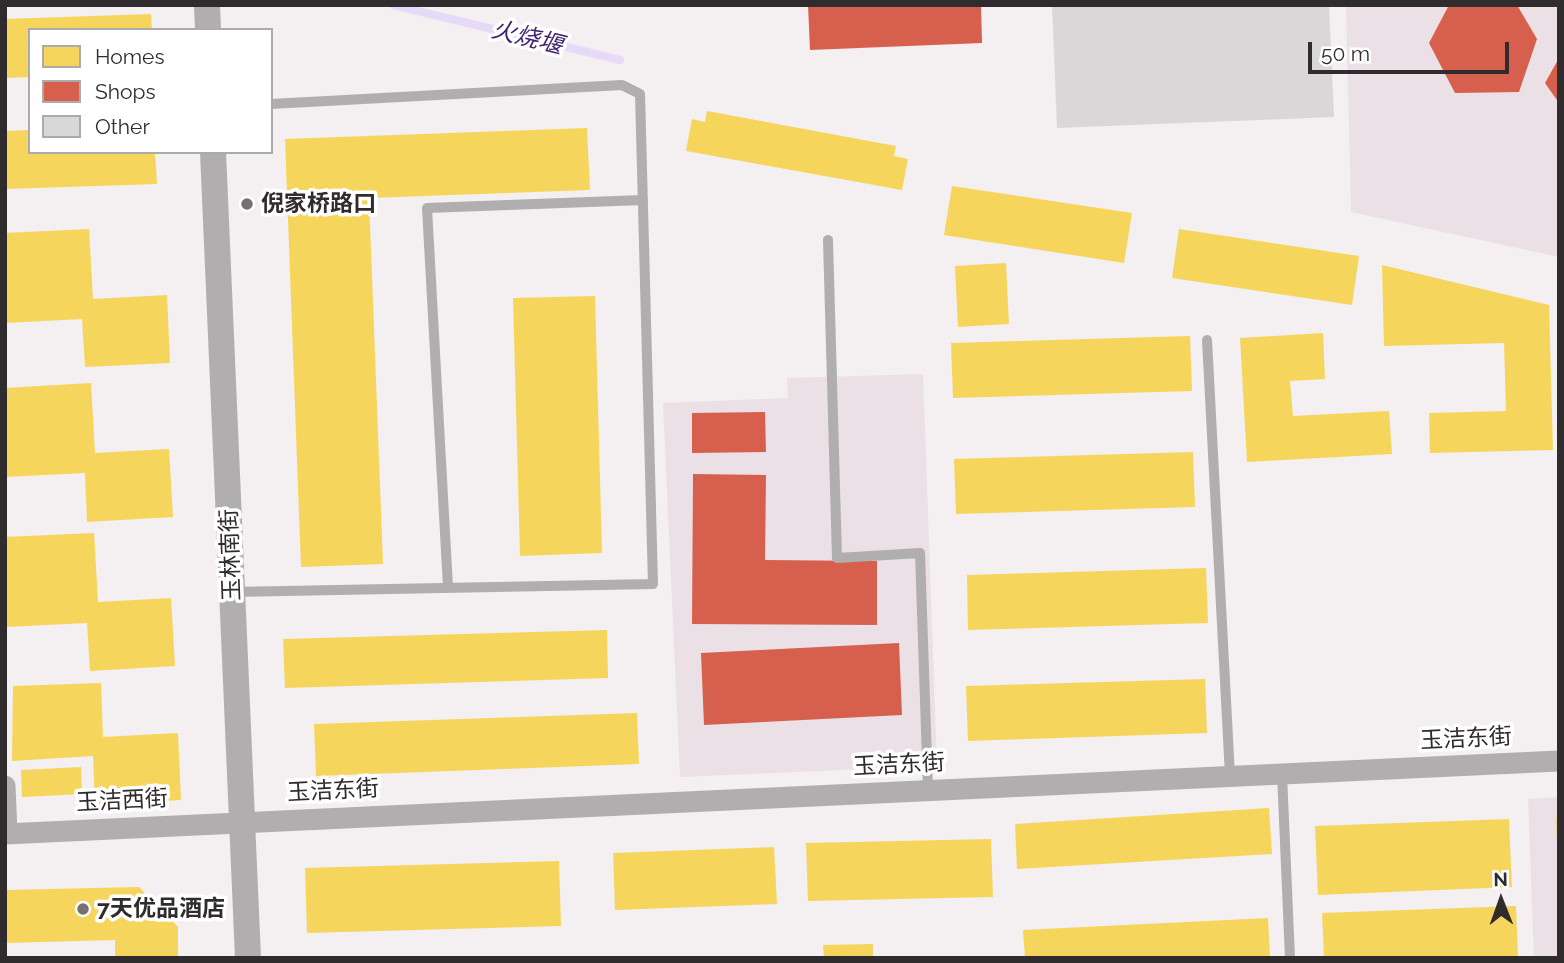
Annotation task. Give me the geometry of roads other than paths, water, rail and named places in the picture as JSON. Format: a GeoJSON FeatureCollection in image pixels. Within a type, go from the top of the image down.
{"type":"FeatureCollection","features":[{"type":"Feature","properties":{"kind":"street"},"geometry":{"type":"LineString","coordinates":[[206,5],[208,28]]}},
{"type":"Feature","properties":{"kind":"street","name":"玉林南街"},"geometry":{"type":"LineString","coordinates":[[213,154],[248,958]]}},
{"type":"Feature","properties":{"kind":"street","name":"玉洁东街"},"geometry":{"type":"LineString","coordinates":[[242,821],[1559,761]]}},
{"type":"Feature","properties":{"kind":"street"},"geometry":{"type":"LineString","coordinates":[[5,786],[6,834]]}},
{"type":"Feature","properties":{"kind":"street","name":"玉洁西街"},"geometry":{"type":"LineString","coordinates":[[6,834],[242,821]]}},
{"type":"Feature","properties":{"kind":"lane"},"geometry":{"type":"LineString","coordinates":[[232,592],[653,584],[640,94],[622,85],[273,104]]}},
{"type":"Feature","properties":{"kind":"lane"},"geometry":{"type":"LineString","coordinates":[[448,587],[427,208],[643,200]]}},
{"type":"Feature","properties":{"kind":"lane"},"geometry":{"type":"LineString","coordinates":[[828,240],[837,558],[920,553],[929,789]]}},
{"type":"Feature","properties":{"kind":"lane"},"geometry":{"type":"LineString","coordinates":[[1207,340],[1230,776]]}},
{"type":"Feature","properties":{"kind":"lane"},"geometry":{"type":"LineString","coordinates":[[1282,774],[1290,958]]}},
{"type":"Feature","properties":{"kind":"waterway","name":"火烧堰"},"geometry":{"type":"LineString","coordinates":[[393,5],[620,60]]}},
{"type":"Feature","properties":{"kind":"place","name":"倪家桥路口"},"geometry":{"type":"Point","coordinates":[247,204]}},
{"type":"Feature","properties":{"kind":"place","name":"7天优品酒店"},"geometry":{"type":"Point","coordinates":[83,909]}}]}
